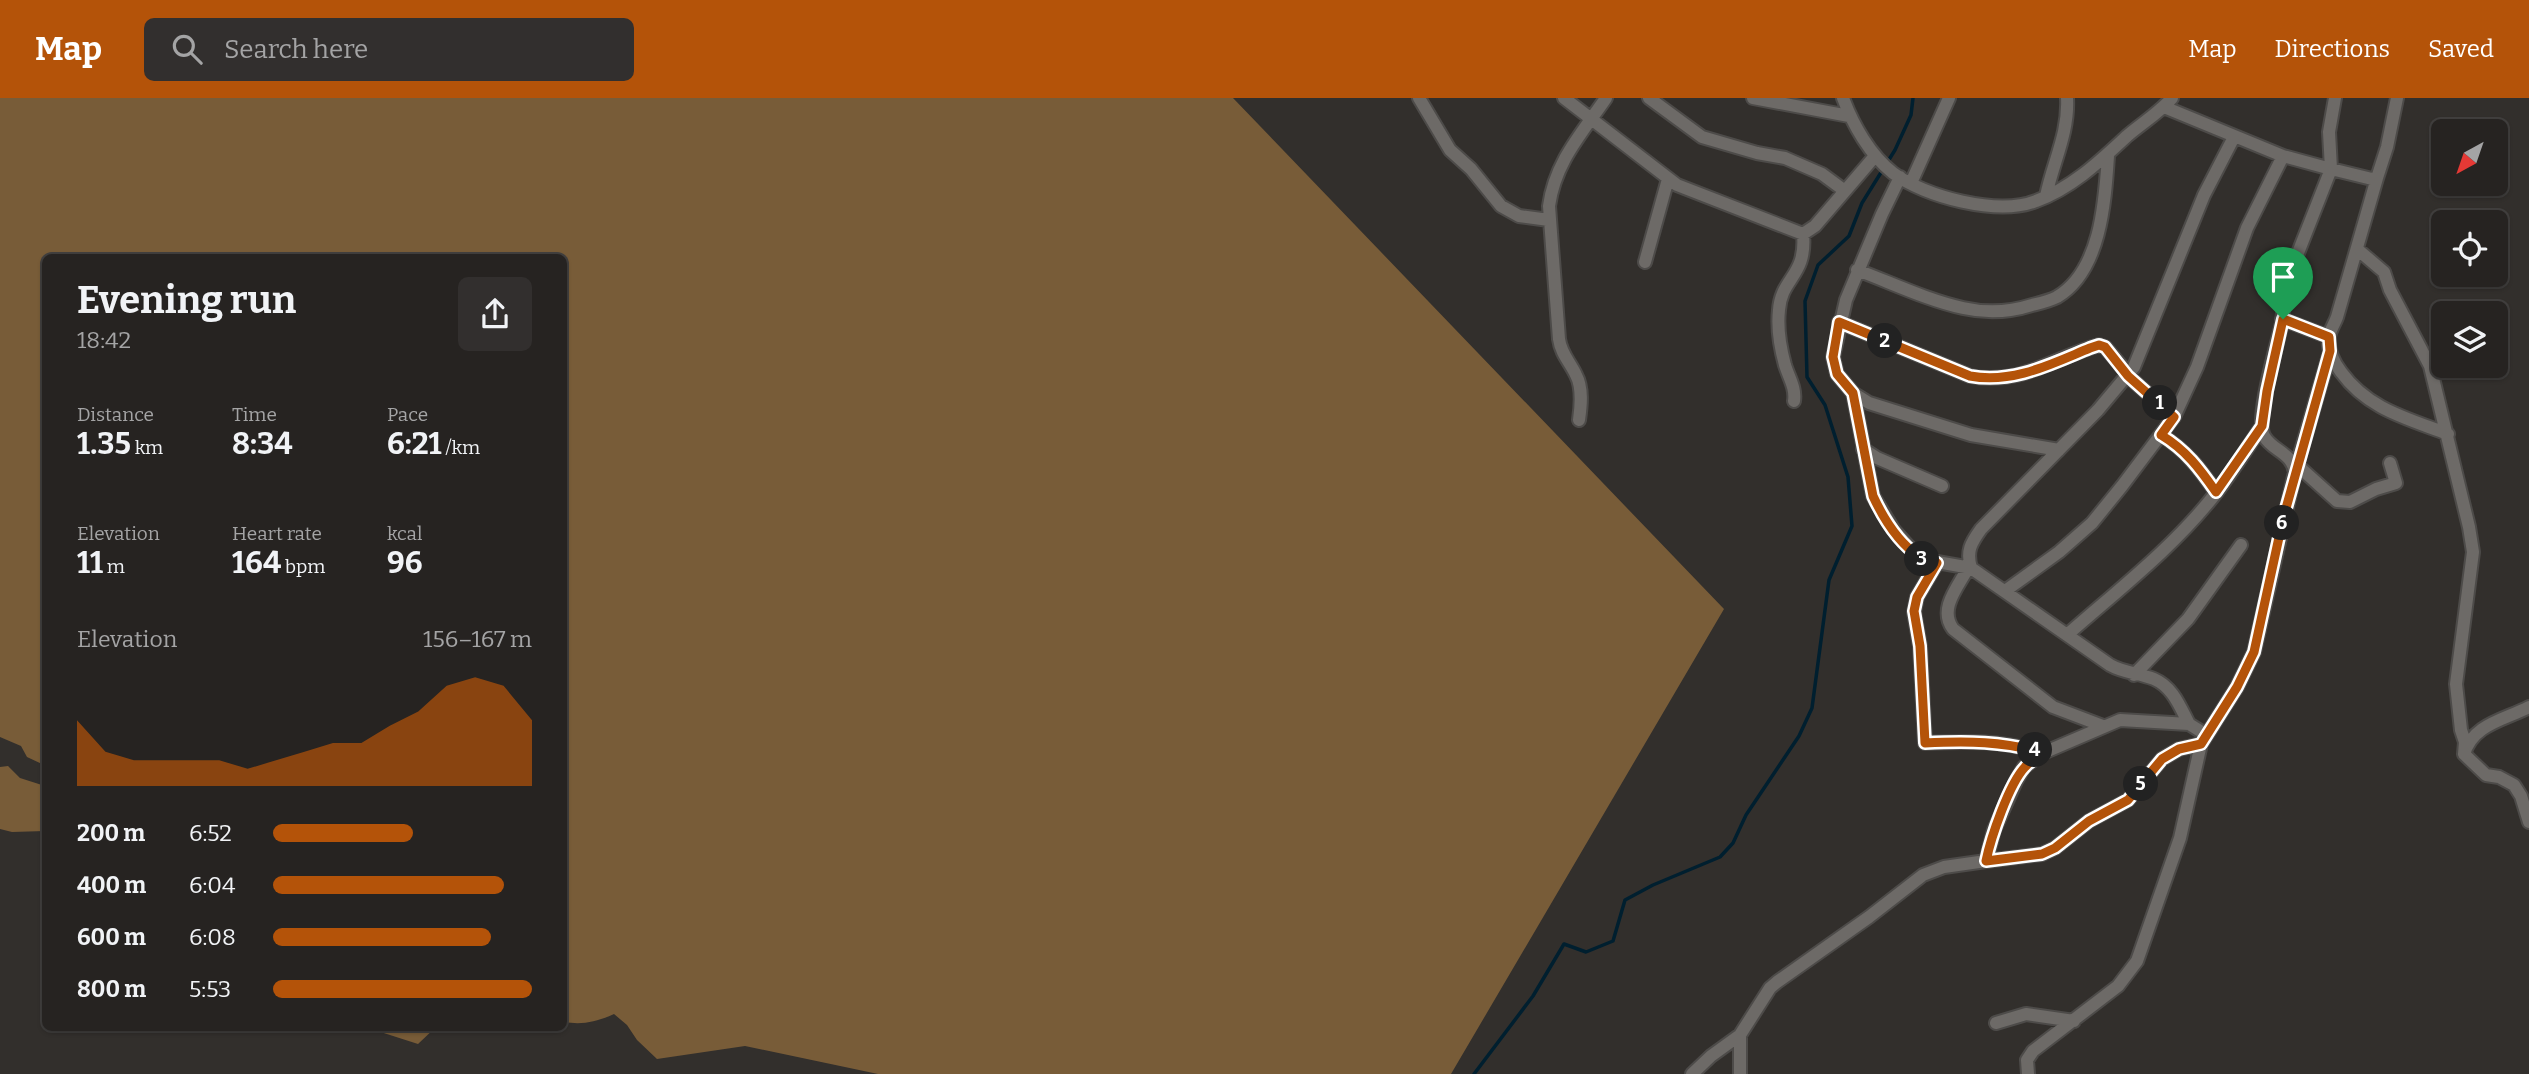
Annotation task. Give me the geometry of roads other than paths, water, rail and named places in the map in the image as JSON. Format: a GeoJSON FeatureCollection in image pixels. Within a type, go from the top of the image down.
{"type":"FeatureCollection","features":[{"type":"Feature","properties":{"kind":"street"},"geometry":{"type":"LineString","coordinates":[[1419,98],[1450,150],[1471,169],[1502,206],[1519,216],[1549,220]]}},
{"type":"Feature","properties":{"kind":"street"},"geometry":{"type":"LineString","coordinates":[[1564,98],[1668,179],[1689,190],[1803,234]]}},
{"type":"Feature","properties":{"kind":"street"},"geometry":{"type":"LineString","coordinates":[[1579,420],[1581,410],[1578,378],[1561,350],[1559,339],[1556,273],[1549,220],[1551,193],[1563,160],[1606,98]]}},
{"type":"Feature","properties":{"kind":"street"},"geometry":{"type":"LineString","coordinates":[[1649,98],[1702,137],[1785,158],[1822,174],[1845,191]]}},
{"type":"Feature","properties":{"kind":"street"},"geometry":{"type":"LineString","coordinates":[[1753,98],[1849,116]]}},
{"type":"Feature","properties":{"kind":"street"},"geometry":{"type":"LineString","coordinates":[[1843,98],[1849,116],[1875,156],[1901,178],[1960,201],[1995,207],[2025,204],[2075,180],[2108,156],[2168,102],[2234,137],[2283,156],[2372,179],[2377,178]]}},
{"type":"Feature","properties":{"kind":"street"},"geometry":{"type":"LineString","coordinates":[[1949,98],[1901,178],[1857,270],[1839,322],[1833,357],[1837,374],[1853,393],[1869,403],[1971,435],[2059,450]]}},
{"type":"Feature","properties":{"kind":"street"},"geometry":{"type":"LineString","coordinates":[[2046,196],[2067,126],[2067,98]]}},
{"type":"Feature","properties":{"kind":"street"},"geometry":{"type":"LineString","coordinates":[[2335,98],[2329,132],[2331,169],[2285,286],[2281,304],[2283,319],[2262,426],[2265,438],[2290,458],[2296,468],[2337,500],[2350,502],[2396,483],[2390,463]]}},
{"type":"Feature","properties":{"kind":"street"},"geometry":{"type":"LineString","coordinates":[[2397,98],[2387,147],[2329,337],[2330,351],[2334,363],[2368,401],[2448,434]]}},
{"type":"Feature","properties":{"kind":"street"},"geometry":{"type":"LineString","coordinates":[[2103,726],[2053,706],[1953,629],[1947,621],[1946,609],[1969,568],[1971,542],[2129,375],[2147,338],[2204,195],[2234,137]]}},
{"type":"Feature","properties":{"kind":"street"},"geometry":{"type":"LineString","coordinates":[[1803,234],[1815,226],[1875,156]]}},
{"type":"Feature","properties":{"kind":"street"},"geometry":{"type":"LineString","coordinates":[[1857,270],[1966,309],[2021,309],[2048,301],[2075,281],[2094,244],[2104,211],[2108,156]]}},
{"type":"Feature","properties":{"kind":"street"},"geometry":{"type":"LineString","coordinates":[[2005,591],[2059,552],[2092,523],[2174,417],[2197,367],[2248,228],[2283,156]]}},
{"type":"Feature","properties":{"kind":"street"},"geometry":{"type":"LineString","coordinates":[[1644,262],[1668,179]]}},
{"type":"Feature","properties":{"kind":"street"},"geometry":{"type":"LineString","coordinates":[[1794,401],[1795,390],[1781,347],[1779,310],[1781,295],[1802,264],[1803,234]]}},
{"type":"Feature","properties":{"kind":"street"},"geometry":{"type":"LineString","coordinates":[[2357,249],[2382,268],[2390,290],[2430,366],[2448,434],[2473,552],[2456,684],[2461,730],[2465,742],[2464,754]]}},
{"type":"Feature","properties":{"kind":"street"},"geometry":{"type":"LineString","coordinates":[[2283,319],[2329,337]]}},
{"type":"Feature","properties":{"kind":"street"},"geometry":{"type":"LineString","coordinates":[[1839,322],[1979,378],[2008,378],[2099,345],[2105,347],[2129,375],[2174,417]]}},
{"type":"Feature","properties":{"kind":"street"},"geometry":{"type":"LineString","coordinates":[[2028,1074],[2027,1059],[2033,1051],[2118,986],[2137,961],[2180,838],[2203,739],[2237,687],[2254,652],[2296,468],[2330,351]]}},
{"type":"Feature","properties":{"kind":"street"},"geometry":{"type":"LineString","coordinates":[[1853,393],[1873,496],[1878,508],[1907,547],[1920,559],[1969,568],[2110,665],[2134,675],[2155,679],[2176,699],[2189,724],[2203,739]]}},
{"type":"Feature","properties":{"kind":"street"},"geometry":{"type":"LineString","coordinates":[[2067,635],[2158,555],[2216,492],[2262,426]]}},
{"type":"Feature","properties":{"kind":"street"},"geometry":{"type":"LineString","coordinates":[[2161,435],[2178,445],[2195,462],[2216,492]]}},
{"type":"Feature","properties":{"kind":"street"},"geometry":{"type":"LineString","coordinates":[[1863,449],[1877,458],[1942,486]]}},
{"type":"Feature","properties":{"kind":"street"},"geometry":{"type":"LineString","coordinates":[[2134,675],[2188,619],[2241,545]]}},
{"type":"Feature","properties":{"kind":"street"},"geometry":{"type":"LineString","coordinates":[[1937,563],[1917,597],[1914,611],[1920,646],[1925,743],[1980,741],[2019,746],[2043,753]]}},
{"type":"Feature","properties":{"kind":"street"},"geometry":{"type":"LineString","coordinates":[[2464,754],[2469,739],[2479,731],[2529,707]]}},
{"type":"Feature","properties":{"kind":"street"},"geometry":{"type":"LineString","coordinates":[[1986,861],[1994,830],[2016,781],[2024,767],[2043,753],[2120,720],[2189,724]]}},
{"type":"Feature","properties":{"kind":"street"},"geometry":{"type":"LineString","coordinates":[[1692,1074],[1711,1056],[1741,1035],[1770,988],[1923,875],[1944,867],[2042,854],[2055,848],[2089,821],[2128,800],[2162,759],[2203,739]]}},
{"type":"Feature","properties":{"kind":"street"},"geometry":{"type":"LineString","coordinates":[[2464,754],[2486,775],[2499,777],[2514,785],[2521,796],[2529,822]]}},
{"type":"Feature","properties":{"kind":"street"},"geometry":{"type":"LineString","coordinates":[[1996,1023],[2026,1014],[2074,1021]]}},
{"type":"Feature","properties":{"kind":"street"},"geometry":{"type":"LineString","coordinates":[[1740,1074],[1741,1035]]}},
{"type":"Feature","properties":{"kind":"waterway"},"geometry":{"type":"LineString","coordinates":[[1474,1074],[1533,996],[1564,944],[1586,952],[1613,941],[1625,900],[1653,885],[1720,857],[1733,843],[1746,815],[1799,736],[1812,708],[1829,580],[1852,526],[1848,477],[1825,405],[1807,377],[1805,301],[1818,265],[1849,236],[1862,203],[1895,150],[1911,115],[1913,98]]}}]}
